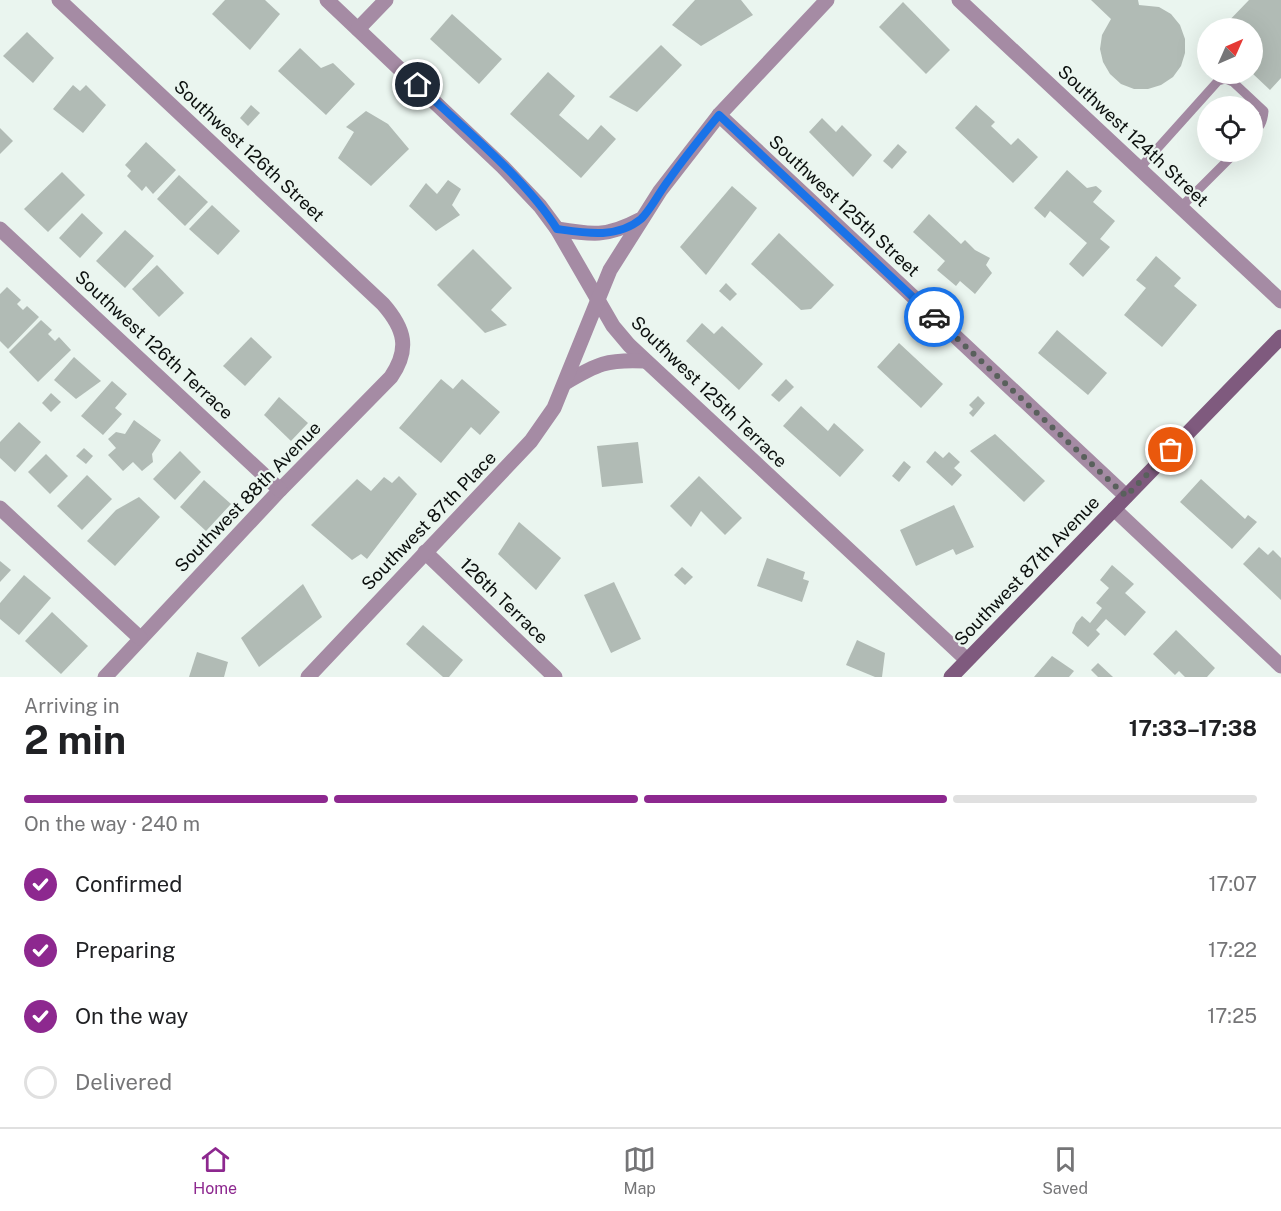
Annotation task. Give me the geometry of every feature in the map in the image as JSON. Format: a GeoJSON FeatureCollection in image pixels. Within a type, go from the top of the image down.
{"type":"FeatureCollection","features":[{"type":"Feature","properties":{"kind":"main road","name":"Southwest 87th Avenue"},"geometry":{"type":"LineString","coordinates":[[951,677],[1281,337]]}},
{"type":"Feature","properties":{"kind":"street","name":"Southwest 126th Street"},"geometry":{"type":"LineString","coordinates":[[59,0],[383,304],[397,321],[403,338]]}},
{"type":"Feature","properties":{"kind":"street","name":"Southwest 125th Terrace"},"geometry":{"type":"LineString","coordinates":[[327,0],[503,166],[540,206],[557,229],[613,326],[645,361],[967,660]]}},
{"type":"Feature","properties":{"kind":"street"},"geometry":{"type":"LineString","coordinates":[[358,29],[386,0]]}},
{"type":"Feature","properties":{"kind":"street","name":"Southwest 87th Place"},"geometry":{"type":"LineString","coordinates":[[308,677],[531,441],[554,408],[610,270],[642,218],[688,153],[719,115],[826,0]]}},
{"type":"Feature","properties":{"kind":"street","name":"Southwest 124th Street"},"geometry":{"type":"LineString","coordinates":[[959,0],[1281,301]]}},
{"type":"Feature","properties":{"kind":"street","name":"Southwest 125th Street"},"geometry":{"type":"LineString","coordinates":[[719,115],[1126,496]]}},
{"type":"Feature","properties":{"kind":"street","name":"Southwest 87th Place"},"geometry":{"type":"LineString","coordinates":[[557,229],[580,233],[608,233],[620,230],[642,218]]}},
{"type":"Feature","properties":{"kind":"street","name":"Southwest 126th Terrace"},"geometry":{"type":"LineString","coordinates":[[0,229],[280,490]]}},
{"type":"Feature","properties":{"kind":"street","name":"Southwest 88th Avenue"},"geometry":{"type":"LineString","coordinates":[[105,677],[280,490],[391,377],[402,356],[403,338]]}},
{"type":"Feature","properties":{"kind":"street"},"geometry":{"type":"LineString","coordinates":[[565,383],[603,362],[645,361]]}},
{"type":"Feature","properties":{"kind":"street"},"geometry":{"type":"LineString","coordinates":[[0,508],[140,638]]}},
{"type":"Feature","properties":{"kind":"street"},"geometry":{"type":"LineString","coordinates":[[1114,509],[1281,666]]}},
{"type":"Feature","properties":{"kind":"street","name":"126th Terrace"},"geometry":{"type":"LineString","coordinates":[[425,552],[555,677]]}},
{"type":"Feature","properties":{"kind":"lane"},"geometry":{"type":"LineString","coordinates":[[1204,96],[1218,81],[1226,79],[1233,82],[1248,96]]}},
{"type":"Feature","properties":{"kind":"lane"},"geometry":{"type":"LineString","coordinates":[[1139,168],[1197,104]]}},
{"type":"Feature","properties":{"kind":"lane"},"geometry":{"type":"LineString","coordinates":[[1181,207],[1226,162]]}},
{"type":"Feature","properties":{"kind":"building"},"geometry":{"type":"Polygon","coordinates":[[[225,0],[265,0],[280,14],[250,50],[212,14],[225,0]]]}},
{"type":"Feature","properties":{"kind":"building"},"geometry":{"type":"Polygon","coordinates":[[[695,0],[741,0],[753,15],[701,46],[672,25],[695,0]]]}},
{"type":"Feature","properties":{"kind":"building"},"geometry":{"type":"Polygon","coordinates":[[[1091,0],[1138,0],[1139,5],[1159,7],[1171,14],[1180,25],[1185,39],[1185,53],[1181,66],[1173,77],[1161,85],[1148,89],[1134,89],[1121,84],[1110,74],[1103,62],[1100,49],[1102,35],[1111,19],[1091,0]]]}},
{"type":"Feature","properties":{"kind":"building"},"geometry":{"type":"Polygon","coordinates":[[[1249,0],[1281,0],[1281,78],[1270,90],[1263,83],[1263,18],[1232,18],[1249,0]]]}},
{"type":"Feature","properties":{"kind":"building"},"geometry":{"type":"Polygon","coordinates":[[[903,2],[950,50],[926,74],[879,27],[903,2]]]}},
{"type":"Feature","properties":{"kind":"building"},"geometry":{"type":"Polygon","coordinates":[[[452,14],[502,59],[479,84],[430,39],[452,14]]]}},
{"type":"Feature","properties":{"kind":"building"},"geometry":{"type":"Polygon","coordinates":[[[27,32],[54,58],[33,83],[3,56],[27,32]]]}},
{"type":"Feature","properties":{"kind":"building"},"geometry":{"type":"Polygon","coordinates":[[[661,45],[682,65],[637,112],[609,97],[661,45]]]}},
{"type":"Feature","properties":{"kind":"building"},"geometry":{"type":"Polygon","coordinates":[[[300,48],[321,68],[333,63],[355,84],[326,115],[278,71],[300,48]]]}},
{"type":"Feature","properties":{"kind":"building"},"geometry":{"type":"Polygon","coordinates":[[[548,72],[575,96],[559,115],[588,140],[601,125],[616,139],[581,178],[510,114],[548,72]]]}},
{"type":"Feature","properties":{"kind":"building"},"geometry":{"type":"Polygon","coordinates":[[[73,85],[80,91],[86,85],[106,105],[83,133],[53,109],[73,85]]]}},
{"type":"Feature","properties":{"kind":"building"},"geometry":{"type":"Polygon","coordinates":[[[251,105],[260,113],[248,126],[240,118],[251,105]]]}},
{"type":"Feature","properties":{"kind":"building"},"geometry":{"type":"Polygon","coordinates":[[[976,105],[995,122],[991,126],[1011,145],[1018,138],[1038,157],[1013,183],[955,128],[976,105]]]}},
{"type":"Feature","properties":{"kind":"building"},"geometry":{"type":"Polygon","coordinates":[[[366,111],[388,124],[409,149],[371,186],[338,158],[354,132],[346,127],[366,111]]]}},
{"type":"Feature","properties":{"kind":"building"},"geometry":{"type":"Polygon","coordinates":[[[822,118],[836,132],[842,125],[872,155],[853,177],[809,132],[822,118]]]}},
{"type":"Feature","properties":{"kind":"building"},"geometry":{"type":"Polygon","coordinates":[[[0,128],[13,141],[0,154],[0,128]]]}},
{"type":"Feature","properties":{"kind":"building"},"geometry":{"type":"Polygon","coordinates":[[[146,142],[176,170],[153,194],[146,186],[142,191],[127,176],[131,171],[125,165],[146,142]]]}},
{"type":"Feature","properties":{"kind":"building"},"geometry":{"type":"Polygon","coordinates":[[[898,144],[907,152],[892,169],[883,161],[898,144]]]}},
{"type":"Feature","properties":{"kind":"building"},"geometry":{"type":"Polygon","coordinates":[[[1067,170],[1087,188],[1096,186],[1102,191],[1093,202],[1115,221],[1100,239],[1110,247],[1083,277],[1069,264],[1087,243],[1050,211],[1045,218],[1034,208],[1067,170]]]}},
{"type":"Feature","properties":{"kind":"building"},"geometry":{"type":"Polygon","coordinates":[[[62,172],[85,195],[48,232],[24,209],[62,172]]]}},
{"type":"Feature","properties":{"kind":"building"},"geometry":{"type":"Polygon","coordinates":[[[179,175],[208,202],[185,226],[157,199],[179,175]]]}},
{"type":"Feature","properties":{"kind":"building"},"geometry":{"type":"Polygon","coordinates":[[[448,180],[461,189],[452,205],[460,215],[436,231],[409,206],[426,183],[437,194],[448,180]]]}},
{"type":"Feature","properties":{"kind":"building"},"geometry":{"type":"Polygon","coordinates":[[[732,186],[757,208],[706,275],[680,247],[732,186]]]}},
{"type":"Feature","properties":{"kind":"building"},"geometry":{"type":"Polygon","coordinates":[[[212,205],[240,231],[218,255],[189,229],[212,205]]]}},
{"type":"Feature","properties":{"kind":"building"},"geometry":{"type":"Polygon","coordinates":[[[82,213],[103,233],[80,258],[59,238],[82,213]]]}},
{"type":"Feature","properties":{"kind":"building"},"geometry":{"type":"Polygon","coordinates":[[[929,214],[961,244],[965,240],[975,250],[990,258],[986,265],[992,273],[975,294],[960,281],[956,286],[937,270],[945,261],[913,232],[929,214]]]}},
{"type":"Feature","properties":{"kind":"building"},"geometry":{"type":"Polygon","coordinates":[[[125,230],[154,256],[125,288],[96,261],[125,230]]]}},
{"type":"Feature","properties":{"kind":"building"},"geometry":{"type":"Polygon","coordinates":[[[779,233],[834,285],[811,309],[801,310],[751,264],[779,233]]]}},
{"type":"Feature","properties":{"kind":"building"},"geometry":{"type":"Polygon","coordinates":[[[473,249],[512,288],[491,310],[507,325],[485,333],[437,285],[473,249]]]}},
{"type":"Feature","properties":{"kind":"building"},"geometry":{"type":"Polygon","coordinates":[[[1156,256],[1181,278],[1174,286],[1197,305],[1162,347],[1124,315],[1146,288],[1136,280],[1156,256]]]}},
{"type":"Feature","properties":{"kind":"building"},"geometry":{"type":"Polygon","coordinates":[[[157,265],[184,293],[159,317],[132,289],[157,265]]]}},
{"type":"Feature","properties":{"kind":"building"},"geometry":{"type":"Polygon","coordinates":[[[726,283],[737,294],[730,301],[719,291],[726,283]]]}},
{"type":"Feature","properties":{"kind":"building"},"geometry":{"type":"Polygon","coordinates":[[[7,287],[21,300],[17,304],[23,310],[27,306],[39,317],[8,349],[0,341],[0,294],[7,287]]]}},
{"type":"Feature","properties":{"kind":"building"},"geometry":{"type":"Polygon","coordinates":[[[41,320],[52,330],[48,334],[55,341],[59,337],[71,350],[38,382],[9,352],[41,320]]]}},
{"type":"Feature","properties":{"kind":"building"},"geometry":{"type":"Polygon","coordinates":[[[702,323],[714,334],[722,326],[763,364],[739,390],[686,341],[702,323]]]}},
{"type":"Feature","properties":{"kind":"building"},"geometry":{"type":"Polygon","coordinates":[[[1057,330],[1107,373],[1088,395],[1038,353],[1057,330]]]}},
{"type":"Feature","properties":{"kind":"building"},"geometry":{"type":"Polygon","coordinates":[[[251,337],[272,357],[245,386],[223,366],[251,337]]]}},
{"type":"Feature","properties":{"kind":"building"},"geometry":{"type":"Polygon","coordinates":[[[899,343],[943,384],[921,408],[877,367],[899,343]]]}},
{"type":"Feature","properties":{"kind":"building"},"geometry":{"type":"Polygon","coordinates":[[[74,357],[101,381],[76,399],[54,380],[74,357]]]}},
{"type":"Feature","properties":{"kind":"building"},"geometry":{"type":"Polygon","coordinates":[[[441,379],[453,389],[462,379],[500,412],[480,435],[471,427],[441,463],[399,428],[441,379]]]}},
{"type":"Feature","properties":{"kind":"building"},"geometry":{"type":"Polygon","coordinates":[[[786,379],[794,387],[779,402],[771,395],[786,379]]]}},
{"type":"Feature","properties":{"kind":"building"},"geometry":{"type":"Polygon","coordinates":[[[112,381],[127,394],[115,408],[122,414],[103,435],[81,416],[112,381]]]}},
{"type":"Feature","properties":{"kind":"building"},"geometry":{"type":"Polygon","coordinates":[[[51,393],[61,402],[51,412],[42,403],[51,393]]]}},
{"type":"Feature","properties":{"kind":"building"},"geometry":{"type":"Polygon","coordinates":[[[978,396],[985,403],[973,417],[969,413],[973,409],[969,405],[978,396]]]}},
{"type":"Feature","properties":{"kind":"building"},"geometry":{"type":"Polygon","coordinates":[[[279,397],[308,423],[291,441],[264,415],[279,397]]]}},
{"type":"Feature","properties":{"kind":"building"},"geometry":{"type":"Polygon","coordinates":[[[801,406],[828,431],[834,423],[864,450],[840,477],[783,426],[801,406]]]}},
{"type":"Feature","properties":{"kind":"building"},"geometry":{"type":"Polygon","coordinates":[[[134,420],[161,440],[152,454],[153,462],[142,471],[133,462],[123,471],[108,455],[116,448],[108,439],[116,432],[125,434],[134,420]]]}},
{"type":"Feature","properties":{"kind":"building"},"geometry":{"type":"Polygon","coordinates":[[[19,422],[41,442],[15,472],[0,458],[0,442],[19,422]]]}},
{"type":"Feature","properties":{"kind":"building"},"geometry":{"type":"Polygon","coordinates":[[[995,434],[1045,481],[1024,502],[970,451],[995,434]]]}},
{"type":"Feature","properties":{"kind":"building"},"geometry":{"type":"Polygon","coordinates":[[[638,442],[643,483],[602,487],[597,446],[638,442]]]}},
{"type":"Feature","properties":{"kind":"building"},"geometry":{"type":"Polygon","coordinates":[[[84,448],[93,456],[86,464],[76,456],[84,448]]]}},
{"type":"Feature","properties":{"kind":"building"},"geometry":{"type":"Polygon","coordinates":[[[180,451],[201,472],[175,500],[153,479],[180,451]]]}},
{"type":"Feature","properties":{"kind":"building"},"geometry":{"type":"Polygon","coordinates":[[[935,451],[943,458],[949,452],[960,462],[954,468],[962,475],[952,486],[926,462],[935,451]]]}},
{"type":"Feature","properties":{"kind":"building"},"geometry":{"type":"Polygon","coordinates":[[[46,454],[68,476],[50,494],[28,472],[46,454]]]}},
{"type":"Feature","properties":{"kind":"building"},"geometry":{"type":"Polygon","coordinates":[[[904,461],[911,467],[899,482],[892,476],[904,461]]]}},
{"type":"Feature","properties":{"kind":"building"},"geometry":{"type":"Polygon","coordinates":[[[87,475],[112,499],[82,530],[57,506],[87,475]]]}},
{"type":"Feature","properties":{"kind":"building"},"geometry":{"type":"Polygon","coordinates":[[[399,476],[417,494],[367,559],[361,554],[352,560],[311,525],[357,479],[371,491],[384,477],[392,483],[399,476]]]}},
{"type":"Feature","properties":{"kind":"building"},"geometry":{"type":"Polygon","coordinates":[[[699,476],[742,518],[725,535],[701,511],[691,527],[670,506],[699,476]]]}},
{"type":"Feature","properties":{"kind":"building"},"geometry":{"type":"Polygon","coordinates":[[[1201,479],[1245,519],[1248,515],[1257,522],[1232,549],[1180,502],[1201,479]]]}},
{"type":"Feature","properties":{"kind":"building"},"geometry":{"type":"Polygon","coordinates":[[[204,480],[231,504],[206,531],[180,507],[204,480]]]}},
{"type":"Feature","properties":{"kind":"building"},"geometry":{"type":"Polygon","coordinates":[[[139,497],[160,517],[115,566],[87,541],[116,510],[139,497]]]}},
{"type":"Feature","properties":{"kind":"building"},"geometry":{"type":"Polygon","coordinates":[[[954,505],[974,547],[956,555],[953,549],[916,566],[900,530],[954,505]]]}},
{"type":"Feature","properties":{"kind":"building"},"geometry":{"type":"Polygon","coordinates":[[[519,522],[561,558],[536,590],[498,554],[519,522]]]}},
{"type":"Feature","properties":{"kind":"building"},"geometry":{"type":"Polygon","coordinates":[[[1259,547],[1268,555],[1273,550],[1281,558],[1281,600],[1243,564],[1259,547]]]}},
{"type":"Feature","properties":{"kind":"building"},"geometry":{"type":"Polygon","coordinates":[[[767,558],[805,572],[803,579],[809,581],[802,602],[757,586],[767,558]]]}},
{"type":"Feature","properties":{"kind":"building"},"geometry":{"type":"Polygon","coordinates":[[[0,561],[11,570],[0,582],[0,561]]]}},
{"type":"Feature","properties":{"kind":"building"},"geometry":{"type":"Polygon","coordinates":[[[1112,565],[1134,584],[1125,593],[1146,612],[1125,636],[1106,619],[1096,630],[1100,634],[1088,647],[1072,633],[1082,616],[1090,623],[1102,608],[1096,603],[1109,588],[1100,580],[1112,565]]]}},
{"type":"Feature","properties":{"kind":"building"},"geometry":{"type":"Polygon","coordinates":[[[682,567],[693,577],[685,585],[674,575],[682,567]]]}},
{"type":"Feature","properties":{"kind":"building"},"geometry":{"type":"Polygon","coordinates":[[[24,575],[51,598],[19,635],[0,619],[0,603],[24,575]]]}},
{"type":"Feature","properties":{"kind":"building"},"geometry":{"type":"Polygon","coordinates":[[[614,582],[641,639],[611,653],[584,595],[614,582]]]}},
{"type":"Feature","properties":{"kind":"building"},"geometry":{"type":"Polygon","coordinates":[[[303,584],[322,617],[259,667],[241,638],[303,584]]]}},
{"type":"Feature","properties":{"kind":"building"},"geometry":{"type":"Polygon","coordinates":[[[52,612],[88,646],[61,674],[25,641],[52,612]]]}},
{"type":"Feature","properties":{"kind":"building"},"geometry":{"type":"Polygon","coordinates":[[[423,625],[463,660],[449,677],[443,677],[406,644],[423,625]]]}},
{"type":"Feature","properties":{"kind":"building"},"geometry":{"type":"Polygon","coordinates":[[[1176,630],[1215,668],[1207,677],[1185,677],[1179,671],[1175,675],[1153,654],[1176,630]]]}},
{"type":"Feature","properties":{"kind":"building"},"geometry":{"type":"Polygon","coordinates":[[[857,640],[885,653],[882,677],[875,677],[846,665],[857,640]]]}},
{"type":"Feature","properties":{"kind":"building"},"geometry":{"type":"Polygon","coordinates":[[[197,652],[228,662],[224,677],[189,677],[197,652]]]}},
{"type":"Feature","properties":{"kind":"building"},"geometry":{"type":"Polygon","coordinates":[[[1052,656],[1074,671],[1069,677],[1034,677],[1052,656]]]}},
{"type":"Feature","properties":{"kind":"building"},"geometry":{"type":"Polygon","coordinates":[[[1098,663],[1113,677],[1098,677],[1091,670],[1098,663]]]}},
{"type":"Feature","properties":{"kind":"way so far"},"geometry":{"type":"LineString","coordinates":[[934,317],[1126,496],[1171,450]]}},
{"type":"Feature","properties":{"kind":"route"},"geometry":{"type":"LineString","coordinates":[[418,85],[503,166],[540,206],[557,229],[580,233],[608,233],[620,230],[642,218],[688,153],[719,115],[934,317]]}}]}
